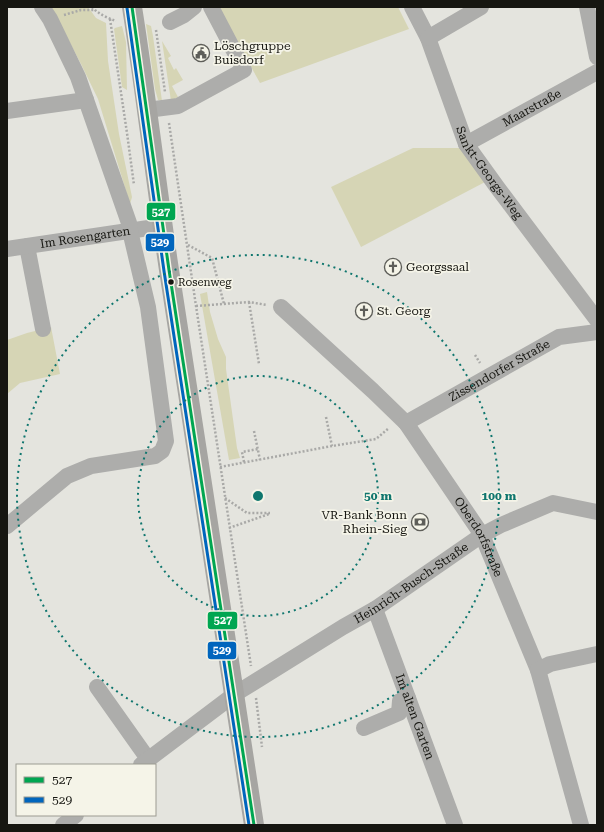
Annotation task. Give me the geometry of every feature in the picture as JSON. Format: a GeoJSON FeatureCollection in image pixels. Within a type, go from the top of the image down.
{"type":"FeatureCollection","features":[{"type":"Feature","properties":{"kind":"main road"},"geometry":{"type":"LineString","coordinates":[[132,7],[162,226],[254,825]]}},
{"type":"Feature","properties":{"kind":"street"},"geometry":{"type":"LineString","coordinates":[[170,22],[194,7]]}},
{"type":"Feature","properties":{"kind":"street"},"geometry":{"type":"LineString","coordinates":[[147,110],[178,106],[244,70],[211,7]]}},
{"type":"Feature","properties":{"kind":"street","name":"Sankt-Georgs-Weg"},"geometry":{"type":"LineString","coordinates":[[412,7],[428,38],[466,144],[597,320]]}},
{"type":"Feature","properties":{"kind":"street"},"geometry":{"type":"LineString","coordinates":[[428,38],[480,7]]}},
{"type":"Feature","properties":{"kind":"street"},"geometry":{"type":"LineString","coordinates":[[587,7],[597,57]]}},
{"type":"Feature","properties":{"kind":"street"},"geometry":{"type":"LineString","coordinates":[[7,526],[67,476],[91,466],[155,456],[162,451],[166,441],[148,307],[129,223],[78,77],[46,13]]}},
{"type":"Feature","properties":{"kind":"street","name":"Maarstraße"},"geometry":{"type":"LineString","coordinates":[[466,144],[597,72]]}},
{"type":"Feature","properties":{"kind":"street"},"geometry":{"type":"LineString","coordinates":[[7,111],[86,100]]}},
{"type":"Feature","properties":{"kind":"street","name":"Im Rosengarten"},"geometry":{"type":"LineString","coordinates":[[7,249],[162,226]]}},
{"type":"Feature","properties":{"kind":"street"},"geometry":{"type":"LineString","coordinates":[[27,246],[43,329]]}},
{"type":"Feature","properties":{"kind":"street","name":"Oberdorfstraße"},"geometry":{"type":"LineString","coordinates":[[281,307],[374,391],[404,421],[482,535],[538,670],[581,825]]}},
{"type":"Feature","properties":{"kind":"street","name":"Zissendorfer Straße"},"geometry":{"type":"LineString","coordinates":[[404,421],[559,337],[597,332]]}},
{"type":"Feature","properties":{"kind":"street","name":"Heinrich-Busch-Straße"},"geometry":{"type":"LineString","coordinates":[[145,762],[235,694],[343,627],[375,609],[482,535],[553,503],[597,512]]}},
{"type":"Feature","properties":{"kind":"street","name":"Im alten Garten"},"geometry":{"type":"LineString","coordinates":[[375,609],[455,825]]}},
{"type":"Feature","properties":{"kind":"street"},"geometry":{"type":"LineString","coordinates":[[538,670],[550,664],[597,654]]}},
{"type":"Feature","properties":{"kind":"street"},"geometry":{"type":"LineString","coordinates":[[97,687],[145,762]]}},
{"type":"Feature","properties":{"kind":"street"},"geometry":{"type":"LineString","coordinates":[[364,728],[399,713],[400,701],[408,698]]}},
{"type":"Feature","properties":{"kind":"street"},"geometry":{"type":"LineString","coordinates":[[62,825],[75,816]]}},
{"type":"Feature","properties":{"kind":"path"},"geometry":{"type":"LineString","coordinates":[[92,7],[110,19],[134,189]]}},
{"type":"Feature","properties":{"kind":"path"},"geometry":{"type":"LineString","coordinates":[[46,13],[95,10]]}},
{"type":"Feature","properties":{"kind":"path"},"geometry":{"type":"LineString","coordinates":[[178,181],[263,750]]}},
{"type":"Feature","properties":{"kind":"path"},"geometry":{"type":"LineString","coordinates":[[187,245],[212,258],[224,304]]}},
{"type":"Feature","properties":{"kind":"path"},"geometry":{"type":"LineString","coordinates":[[196,306],[249,302],[281,307]]}},
{"type":"Feature","properties":{"kind":"path"},"geometry":{"type":"LineString","coordinates":[[249,302],[259,364]]}},
{"type":"Feature","properties":{"kind":"path"},"geometry":{"type":"LineString","coordinates":[[326,417],[332,446]]}},
{"type":"Feature","properties":{"kind":"path"},"geometry":{"type":"LineString","coordinates":[[220,467],[376,439],[404,421]]}},
{"type":"Feature","properties":{"kind":"path"},"geometry":{"type":"LineString","coordinates":[[254,431],[260,460]]}},
{"type":"Feature","properties":{"kind":"path"},"geometry":{"type":"LineString","coordinates":[[244,462],[242,452],[258,449]]}},
{"type":"Feature","properties":{"kind":"path"},"geometry":{"type":"LineString","coordinates":[[225,498],[247,513],[270,513],[230,528]]}},
{"type":"Feature","properties":{"kind":"green space"},"geometry":{"type":"Polygon","coordinates":[[[51,7],[88,7],[96,18],[106,23],[108,61],[119,134],[132,197],[130,204],[98,99],[51,7]]]}},
{"type":"Feature","properties":{"kind":"green space"},"geometry":{"type":"Polygon","coordinates":[[[218,7],[398,7],[409,29],[260,83],[218,7]]]}},
{"type":"Feature","properties":{"kind":"green space"},"geometry":{"type":"Polygon","coordinates":[[[146,24],[151,26],[162,101],[158,100],[155,89],[146,24]]]}},
{"type":"Feature","properties":{"kind":"green space"},"geometry":{"type":"Polygon","coordinates":[[[122,26],[126,42],[127,90],[122,87],[114,29],[122,26]]]}},
{"type":"Feature","properties":{"kind":"green space"},"geometry":{"type":"Polygon","coordinates":[[[162,41],[171,56],[168,58],[174,70],[176,68],[183,80],[172,86],[178,97],[171,101],[162,41]]]}},
{"type":"Feature","properties":{"kind":"green space"},"geometry":{"type":"Polygon","coordinates":[[[413,148],[460,148],[487,181],[361,247],[331,187],[413,148]]]}},
{"type":"Feature","properties":{"kind":"green space"},"geometry":{"type":"Polygon","coordinates":[[[207,292],[210,312],[218,339],[226,357],[226,369],[237,448],[240,458],[229,460],[200,294],[207,292]]]}},
{"type":"Feature","properties":{"kind":"green space"},"geometry":{"type":"Polygon","coordinates":[[[51,327],[60,374],[20,383],[7,394],[7,340],[51,327]]]}},
{"type":"Feature","properties":{"kind":"transit line","name":"527"},"geometry":{"type":"LineString","coordinates":[[132,7],[169,270],[254,825]]}},
{"type":"Feature","properties":{"kind":"transit line","name":"529"},"geometry":{"type":"LineString","coordinates":[[127,8],[164,271],[249,825]]}},
{"type":"Feature","properties":{"kind":"place","name":"Löschgruppe Buisdorf"},"geometry":{"type":"Point","coordinates":[201,53]}},
{"type":"Feature","properties":{"kind":"place","name":"Georgssaal"},"geometry":{"type":"Point","coordinates":[393,267]}},
{"type":"Feature","properties":{"kind":"place","name":"Rosenweg"},"geometry":{"type":"Point","coordinates":[171,282]}},
{"type":"Feature","properties":{"kind":"place","name":"St. Georg"},"geometry":{"type":"Point","coordinates":[364,311]}},
{"type":"Feature","properties":{"kind":"place","name":"VR-Bank Bonn Rhein-Sieg"},"geometry":{"type":"Point","coordinates":[420,522]}}]}
